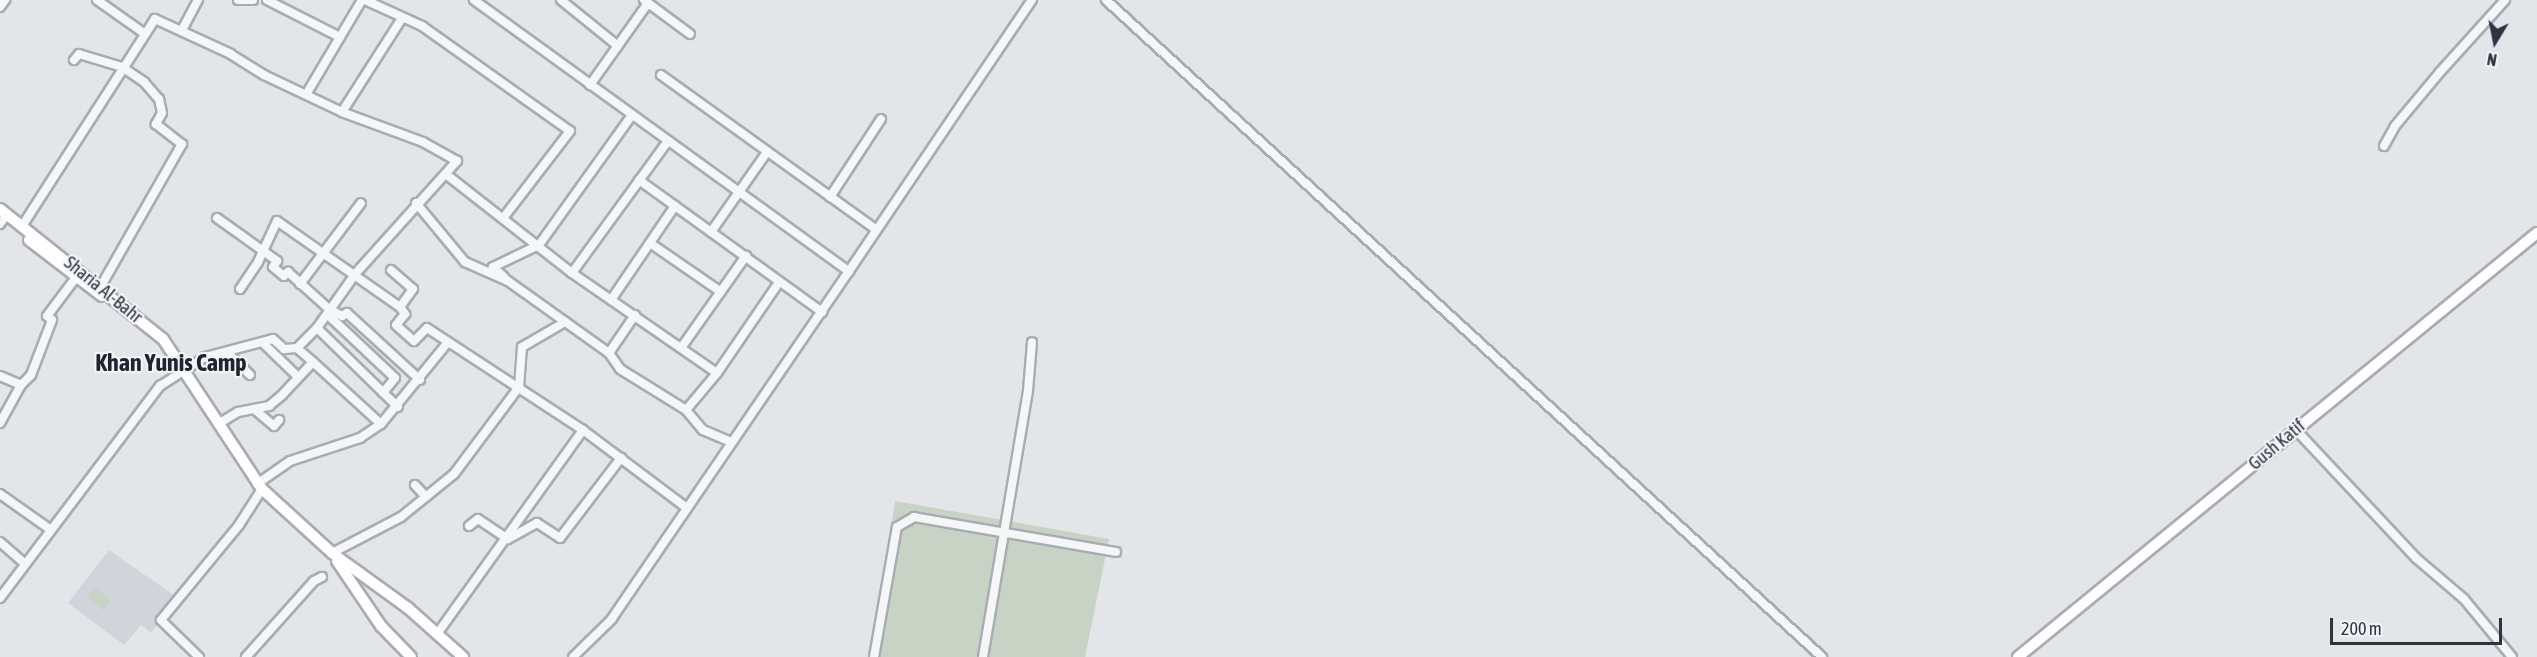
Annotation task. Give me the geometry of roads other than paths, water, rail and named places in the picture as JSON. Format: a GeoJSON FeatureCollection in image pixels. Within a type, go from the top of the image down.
{"type":"FeatureCollection","features":[{"type":"Feature","properties":{"kind":"main road","name":"Sharia Al-Bahr"},"geometry":{"type":"LineString","coordinates":[[2,217],[22,226],[146,331],[193,383],[260,487],[332,553],[437,634],[463,657]]}},
{"type":"Feature","properties":{"kind":"main road","name":"Sharia Al-Bahr"},"geometry":{"type":"LineString","coordinates":[[2,217],[78,275],[101,286],[164,339],[182,369]]}},
{"type":"Feature","properties":{"kind":"main road","name":"Gush Katif"},"geometry":{"type":"LineString","coordinates":[[2018,657],[2537,233]]}},
{"type":"Feature","properties":{"kind":"main road","name":"Sharia Al-Bahr"},"geometry":{"type":"LineString","coordinates":[[332,553],[381,626],[411,657]]}},
{"type":"Feature","properties":{"kind":"street"},"geometry":{"type":"LineString","coordinates":[[0,7],[5,0]]}},
{"type":"Feature","properties":{"kind":"street"},"geometry":{"type":"LineString","coordinates":[[97,0],[145,34]]}},
{"type":"Feature","properties":{"kind":"street"},"geometry":{"type":"LineString","coordinates":[[182,30],[198,0]]}},
{"type":"Feature","properties":{"kind":"street"},"geometry":{"type":"LineString","coordinates":[[238,0],[253,0]]}},
{"type":"Feature","properties":{"kind":"street"},"geometry":{"type":"LineString","coordinates":[[267,0],[340,37]]}},
{"type":"Feature","properties":{"kind":"street"},"geometry":{"type":"LineString","coordinates":[[307,93],[363,0],[422,26],[570,131],[504,217]]}},
{"type":"Feature","properties":{"kind":"street"},"geometry":{"type":"LineString","coordinates":[[561,0],[618,46]]}},
{"type":"Feature","properties":{"kind":"street"},"geometry":{"type":"LineString","coordinates":[[573,657],[612,619],[1032,0]]}},
{"type":"Feature","properties":{"kind":"street"},"geometry":{"type":"LineString","coordinates":[[1106,0],[1822,657]]}},
{"type":"Feature","properties":{"kind":"street"},"geometry":{"type":"LineString","coordinates":[[2384,146],[2401,118],[2505,0]]}},
{"type":"Feature","properties":{"kind":"street"},"geometry":{"type":"LineString","coordinates":[[478,1],[849,271]]}},
{"type":"Feature","properties":{"kind":"street"},"geometry":{"type":"LineString","coordinates":[[591,85],[646,2],[690,34]]}},
{"type":"Feature","properties":{"kind":"street"},"geometry":{"type":"LineString","coordinates":[[342,112],[402,18]]}},
{"type":"Feature","properties":{"kind":"street"},"geometry":{"type":"LineString","coordinates":[[0,598],[160,386],[182,369],[205,357],[264,344],[273,339],[284,349],[297,348],[317,328],[356,273],[416,203],[447,175],[458,161],[443,152],[342,112],[307,93],[264,75],[182,30],[155,19],[122,67],[22,226]]}},
{"type":"Feature","properties":{"kind":"street"},"geometry":{"type":"LineString","coordinates":[[74,60],[79,54],[122,67],[156,92],[162,113],[156,124],[182,144],[101,286]]}},
{"type":"Feature","properties":{"kind":"street"},"geometry":{"type":"LineString","coordinates":[[661,75],[875,229]]}},
{"type":"Feature","properties":{"kind":"street"},"geometry":{"type":"LineString","coordinates":[[508,281],[494,267],[539,245],[632,115]]}},
{"type":"Feature","properties":{"kind":"street"},"geometry":{"type":"LineString","coordinates":[[830,197],[881,119]]}},
{"type":"Feature","properties":{"kind":"street"},"geometry":{"type":"LineString","coordinates":[[572,273],[668,141]]}},
{"type":"Feature","properties":{"kind":"street"},"geometry":{"type":"LineString","coordinates":[[711,232],[767,152]]}},
{"type":"Feature","properties":{"kind":"street"},"geometry":{"type":"LineString","coordinates":[[447,175],[504,217],[572,273],[717,373]]}},
{"type":"Feature","properties":{"kind":"street"},"geometry":{"type":"LineString","coordinates":[[639,180],[822,312]]}},
{"type":"Feature","properties":{"kind":"street"},"geometry":{"type":"LineString","coordinates":[[300,284],[326,253],[361,203]]}},
{"type":"Feature","properties":{"kind":"street"},"geometry":{"type":"LineString","coordinates":[[416,203],[455,253],[508,281],[609,353],[620,369],[686,410],[703,430],[731,442]]}},
{"type":"Feature","properties":{"kind":"street"},"geometry":{"type":"LineString","coordinates":[[611,300],[675,206]]}},
{"type":"Feature","properties":{"kind":"street"},"geometry":{"type":"LineString","coordinates":[[217,218],[277,261],[273,267],[284,276],[288,272],[395,378],[383,393]]}},
{"type":"Feature","properties":{"kind":"street"},"geometry":{"type":"LineString","coordinates":[[240,289],[277,221],[356,273],[399,307],[405,314],[396,325],[414,341],[427,328],[583,430],[687,508]]}},
{"type":"Feature","properties":{"kind":"street"},"geometry":{"type":"LineString","coordinates":[[650,243],[721,292]]}},
{"type":"Feature","properties":{"kind":"street"},"geometry":{"type":"LineString","coordinates":[[681,348],[746,256]]}},
{"type":"Feature","properties":{"kind":"street"},"geometry":{"type":"LineString","coordinates":[[391,270],[413,289],[399,307]]}},
{"type":"Feature","properties":{"kind":"street"},"geometry":{"type":"LineString","coordinates":[[0,423],[21,385],[31,375],[39,359],[52,320],[47,316],[78,275]]}},
{"type":"Feature","properties":{"kind":"street"},"geometry":{"type":"LineString","coordinates":[[686,410],[717,373],[779,282]]}},
{"type":"Feature","properties":{"kind":"street"},"geometry":{"type":"LineString","coordinates":[[328,312],[342,316],[347,313],[420,380]]}},
{"type":"Feature","properties":{"kind":"street"},"geometry":{"type":"LineString","coordinates":[[609,353],[635,315]]}},
{"type":"Feature","properties":{"kind":"street"},"geometry":{"type":"LineString","coordinates":[[332,553],[375,533],[426,497],[464,463],[519,387],[522,347],[565,322]]}},
{"type":"Feature","properties":{"kind":"street"},"geometry":{"type":"LineString","coordinates":[[317,328],[398,407]]}},
{"type":"Feature","properties":{"kind":"street"},"geometry":{"type":"LineString","coordinates":[[199,657],[161,620],[239,525],[260,487],[290,461],[360,438],[381,424],[398,407],[448,342]]}},
{"type":"Feature","properties":{"kind":"street"},"geometry":{"type":"LineString","coordinates":[[983,657],[1028,391],[1032,342]]}},
{"type":"Feature","properties":{"kind":"street"},"geometry":{"type":"LineString","coordinates":[[264,344],[298,376]]}},
{"type":"Feature","properties":{"kind":"street"},"geometry":{"type":"LineString","coordinates":[[297,348],[381,424]]}},
{"type":"Feature","properties":{"kind":"street"},"geometry":{"type":"LineString","coordinates":[[228,353],[250,375]]}},
{"type":"Feature","properties":{"kind":"street"},"geometry":{"type":"LineString","coordinates":[[218,423],[238,412],[273,404],[313,362]]}},
{"type":"Feature","properties":{"kind":"street"},"geometry":{"type":"LineString","coordinates":[[0,376],[21,385]]}},
{"type":"Feature","properties":{"kind":"street"},"geometry":{"type":"LineString","coordinates":[[254,409],[274,426],[279,420]]}},
{"type":"Feature","properties":{"kind":"street"},"geometry":{"type":"LineString","coordinates":[[2295,429],[2416,558],[2464,599],[2509,656]]}},
{"type":"Feature","properties":{"kind":"street"},"geometry":{"type":"LineString","coordinates":[[437,634],[508,539],[583,430]]}},
{"type":"Feature","properties":{"kind":"street"},"geometry":{"type":"LineString","coordinates":[[508,539],[537,523],[560,538],[621,458]]}},
{"type":"Feature","properties":{"kind":"street"},"geometry":{"type":"LineString","coordinates":[[415,485],[426,497]]}},
{"type":"Feature","properties":{"kind":"street"},"geometry":{"type":"LineString","coordinates":[[2,499],[51,530]]}},
{"type":"Feature","properties":{"kind":"street"},"geometry":{"type":"LineString","coordinates":[[874,657],[897,527],[914,517],[1116,552]]}},
{"type":"Feature","properties":{"kind":"street"},"geometry":{"type":"LineString","coordinates":[[469,526],[478,519],[508,539]]}},
{"type":"Feature","properties":{"kind":"street"},"geometry":{"type":"LineString","coordinates":[[0,542],[25,564]]}},
{"type":"Feature","properties":{"kind":"street"},"geometry":{"type":"LineString","coordinates":[[246,657],[314,581],[322,577]]}},
{"type":"Feature","properties":{"kind":"district","name":"Khan Yunis Camp"},"geometry":{"type":"Point","coordinates":[171,363]}}]}
